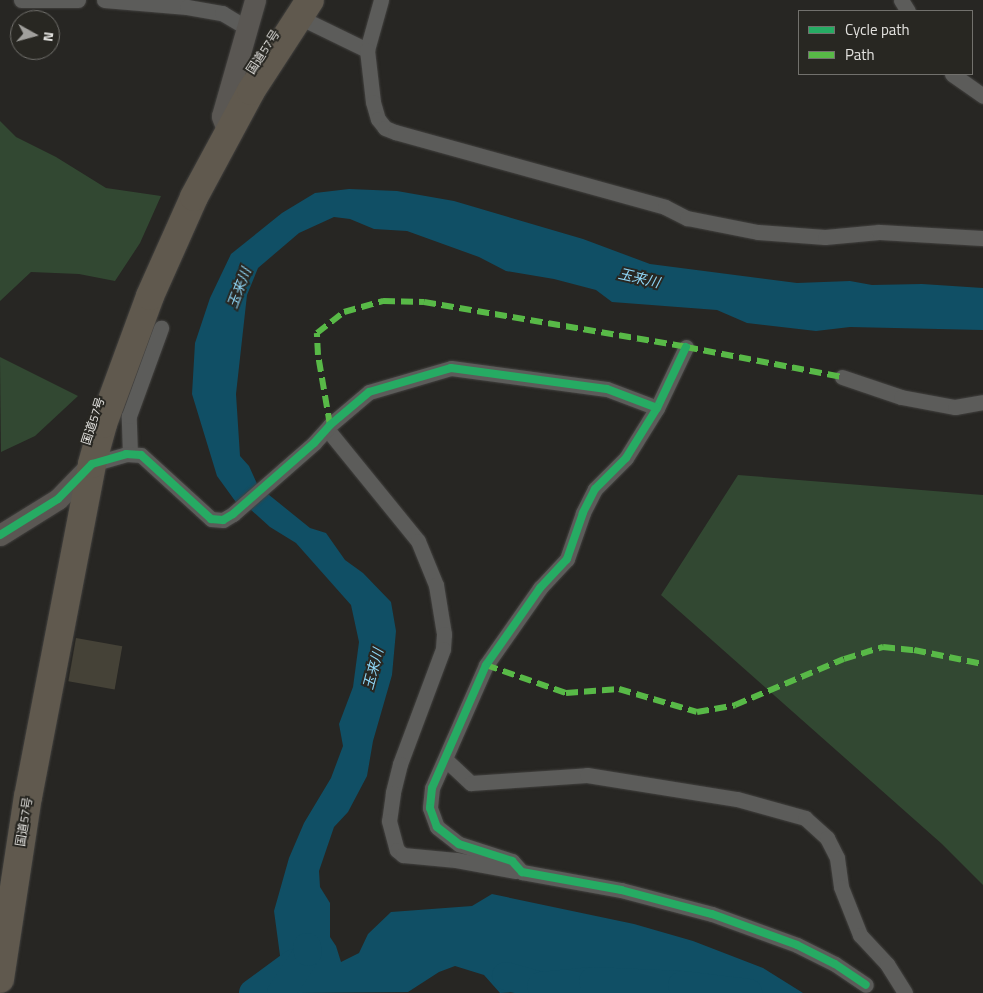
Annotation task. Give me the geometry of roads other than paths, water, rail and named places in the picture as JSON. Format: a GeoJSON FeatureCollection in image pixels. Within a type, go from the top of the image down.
{"type":"FeatureCollection","features":[{"type":"Feature","properties":{"kind":"highway","name":"国道57号"},"geometry":{"type":"LineString","coordinates":[[0,979],[28,797],[92,464],[103,424],[150,296],[194,197],[251,90],[305,8]]}},
{"type":"Feature","properties":{"kind":"street"},"geometry":{"type":"LineString","coordinates":[[21,0],[78,0]]}},
{"type":"Feature","properties":{"kind":"street"},"geometry":{"type":"LineString","coordinates":[[104,0],[187,7],[222,13],[247,28]]}},
{"type":"Feature","properties":{"kind":"street"},"geometry":{"type":"LineString","coordinates":[[228,132],[222,116],[255,0]]}},
{"type":"Feature","properties":{"kind":"street"},"geometry":{"type":"LineString","coordinates":[[381,0],[367,50],[373,102],[378,120],[385,128],[395,132],[665,207],[687,218],[758,232],[825,238],[879,232],[983,238]]}},
{"type":"Feature","properties":{"kind":"street"},"geometry":{"type":"LineString","coordinates":[[305,8],[367,50]]}},
{"type":"Feature","properties":{"kind":"street"},"geometry":{"type":"LineString","coordinates":[[953,75],[983,96]]}},
{"type":"Feature","properties":{"kind":"street"},"geometry":{"type":"LineString","coordinates":[[130,454],[129,416],[160,328]]}},
{"type":"Feature","properties":{"kind":"street"},"geometry":{"type":"LineString","coordinates":[[522,872],[512,861],[459,844],[437,828],[430,808],[432,788],[446,760],[486,665],[540,588],[567,559],[583,513],[594,489],[626,458],[657,408],[686,347]]}},
{"type":"Feature","properties":{"kind":"street"},"geometry":{"type":"LineString","coordinates":[[0,535],[58,499],[92,464],[130,454],[141,455],[212,519],[223,520],[233,514],[314,443],[369,392],[451,368],[607,389],[657,408]]}},
{"type":"Feature","properties":{"kind":"street"},"geometry":{"type":"LineString","coordinates":[[842,377],[901,397],[956,407],[983,402]]}},
{"type":"Feature","properties":{"kind":"street"},"geometry":{"type":"LineString","coordinates":[[327,429],[418,541],[436,585],[444,634],[443,649],[400,764],[392,793],[389,821],[397,850],[403,855],[456,860],[621,890],[712,914],[797,945],[835,964],[866,985]]}},
{"type":"Feature","properties":{"kind":"street"},"geometry":{"type":"LineString","coordinates":[[446,760],[471,783],[587,775],[737,799],[805,818],[827,838],[837,858],[841,887],[860,935],[887,964],[905,993]]}},
{"type":"Feature","properties":{"kind":"water"},"geometry":{"type":"Polygon","coordinates":[[[349,189],[397,191],[454,201],[583,239],[650,264],[797,283],[850,281],[872,285],[922,284],[983,288],[983,330],[850,327],[816,331],[747,323],[717,310],[612,302],[596,290],[554,279],[506,271],[479,257],[407,231],[374,229],[350,219],[334,217],[299,233],[258,268],[247,295],[236,394],[240,456],[249,466],[258,486],[310,528],[326,533],[345,560],[363,573],[391,602],[396,631],[392,675],[373,741],[367,776],[348,812],[334,827],[319,871],[320,887],[330,903],[330,937],[336,946],[341,962],[359,953],[368,934],[391,912],[472,906],[492,894],[634,924],[693,941],[763,968],[803,993],[726,993],[712,985],[688,978],[666,990],[637,989],[601,976],[571,982],[545,973],[539,991],[500,993],[484,975],[455,966],[439,972],[408,992],[298,993],[295,990],[281,963],[274,911],[289,858],[304,823],[331,778],[343,746],[339,724],[353,687],[359,642],[351,605],[296,543],[270,527],[250,509],[238,505],[217,476],[192,394],[195,343],[210,298],[231,254],[282,213],[315,193],[349,189]]]}},
{"type":"Feature","properties":{"kind":"waterway","name":"玉来川"},"geometry":{"type":"LineString","coordinates":[[281,993],[308,952],[307,947]]}},
{"type":"Feature","properties":{"kind":"waterway"},"geometry":{"type":"LineString","coordinates":[[253,993],[294,963]]}},
{"type":"Feature","properties":{"kind":"waterway","name":"玉来川"},"geometry":{"type":"LineString","coordinates":[[506,976],[541,986],[593,981],[682,985],[749,993]]}}]}
